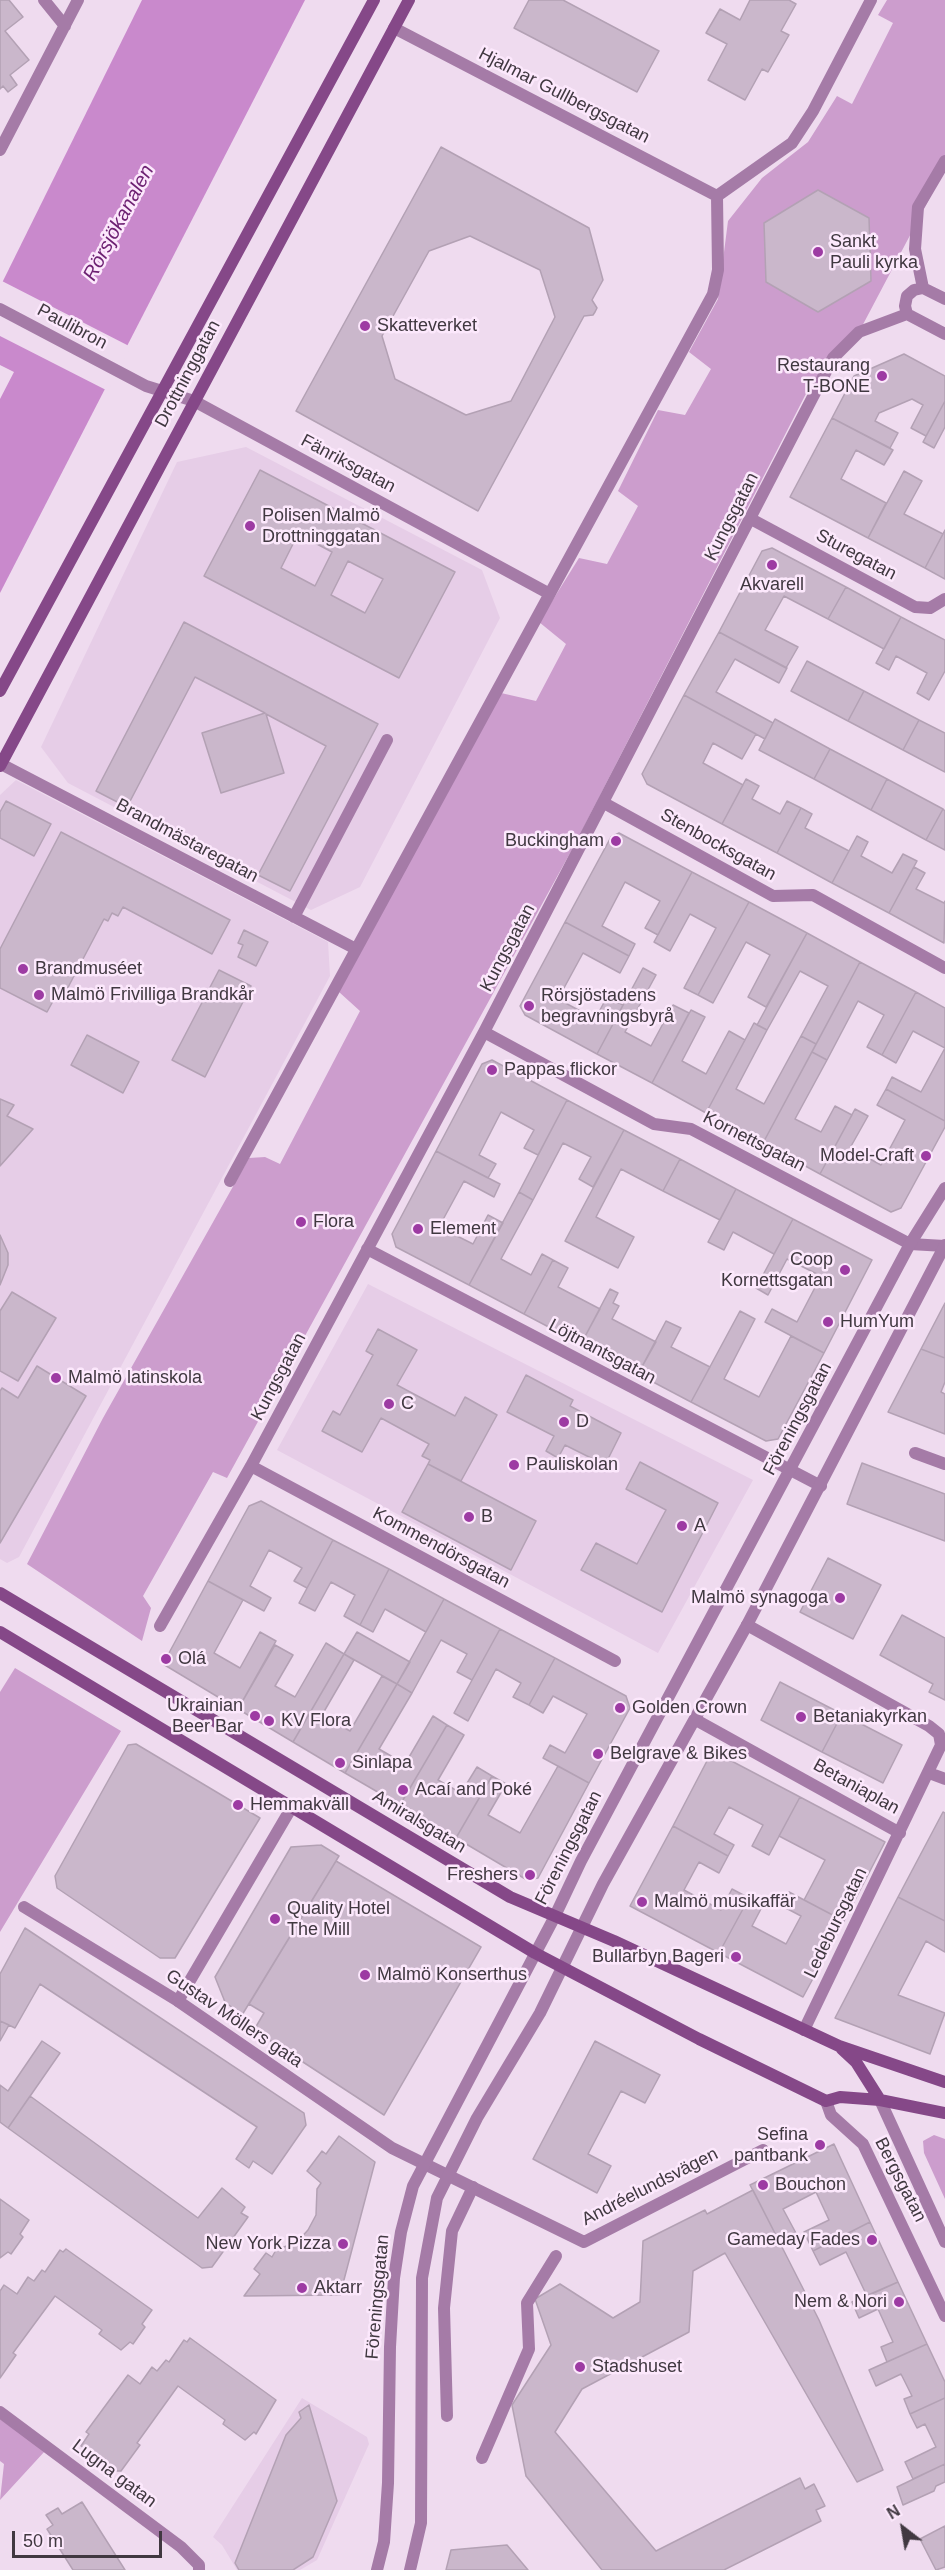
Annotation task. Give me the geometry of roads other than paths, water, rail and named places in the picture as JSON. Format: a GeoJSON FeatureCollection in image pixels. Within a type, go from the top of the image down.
{"type":"FeatureCollection","features":[{"type":"Feature","properties":{"kind":"main road","name":"Drottninggatan"},"geometry":{"type":"LineString","coordinates":[[0,691],[160,391],[374,0]]}},
{"type":"Feature","properties":{"kind":"main road","name":"Drottninggatan"},"geometry":{"type":"LineString","coordinates":[[1,765],[409,0]]}},
{"type":"Feature","properties":{"kind":"main road","name":"Amiralsgatan"},"geometry":{"type":"LineString","coordinates":[[0,1593],[510,1897],[839,2046],[945,2082]]}},
{"type":"Feature","properties":{"kind":"main road"},"geometry":{"type":"LineString","coordinates":[[0,1632],[293,1805],[535,1953],[699,2039],[826,2101],[840,2097],[880,2100],[945,2113]]}},
{"type":"Feature","properties":{"kind":"main road","name":"Amiralsgatan"},"geometry":{"type":"LineString","coordinates":[[839,2046],[856,2062],[880,2100]]}},
{"type":"Feature","properties":{"kind":"street"},"geometry":{"type":"LineString","coordinates":[[44,0],[65,26]]}},
{"type":"Feature","properties":{"kind":"street"},"geometry":{"type":"LineString","coordinates":[[0,150],[78,0]]}},
{"type":"Feature","properties":{"kind":"street"},"geometry":{"type":"LineString","coordinates":[[230,1181],[548,593],[713,294],[718,270],[717,195],[792,143],[813,111],[871,0]]}},
{"type":"Feature","properties":{"kind":"street","name":"Hjalmar Gullbergsgatan"},"geometry":{"type":"LineString","coordinates":[[394,28],[717,195]]}},
{"type":"Feature","properties":{"kind":"street"},"geometry":{"type":"LineString","coordinates":[[923,288],[915,249],[918,207],[945,161]]}},
{"type":"Feature","properties":{"kind":"street"},"geometry":{"type":"LineString","coordinates":[[923,288],[945,299]]}},
{"type":"Feature","properties":{"kind":"street"},"geometry":{"type":"LineString","coordinates":[[923,288],[907,296],[905,306],[907,314],[945,334]]}},
{"type":"Feature","properties":{"kind":"street","name":"Paulibron"},"geometry":{"type":"LineString","coordinates":[[0,309],[127,376]]}},
{"type":"Feature","properties":{"kind":"street","name":"Kungsgatan"},"geometry":{"type":"LineString","coordinates":[[160,1626],[251,1467],[484,1032],[752,519],[833,358],[860,332],[907,314]]}},
{"type":"Feature","properties":{"kind":"street","name":"Fänriksgatan"},"geometry":{"type":"LineString","coordinates":[[127,376],[160,391],[194,401],[548,593]]}},
{"type":"Feature","properties":{"kind":"street","name":"Sturegatan"},"geometry":{"type":"LineString","coordinates":[[752,519],[915,607],[930,608],[945,599]]}},
{"type":"Feature","properties":{"kind":"street"},"geometry":{"type":"LineString","coordinates":[[294,917],[387,740]]}},
{"type":"Feature","properties":{"kind":"street","name":"Brandmästaregatan"},"geometry":{"type":"LineString","coordinates":[[1,765],[356,949]]}},
{"type":"Feature","properties":{"kind":"street","name":"Stenbocksgatan"},"geometry":{"type":"LineString","coordinates":[[604,803],[773,896],[813,895],[945,968]]}},
{"type":"Feature","properties":{"kind":"street","name":"Kornettsgatan"},"geometry":{"type":"LineString","coordinates":[[484,1032],[654,1124],[692,1129],[910,1244],[945,1246]]}},
{"type":"Feature","properties":{"kind":"street","name":"Föreningsgatan"},"geometry":{"type":"LineString","coordinates":[[377,2570],[384,2542],[388,2483],[390,2347],[394,2278],[404,2220],[413,2186],[554,1918],[581,1861],[910,1244],[945,1188]]}},
{"type":"Feature","properties":{"kind":"street"},"geometry":{"type":"LineString","coordinates":[[410,2570],[421,2523],[422,2278],[437,2198],[477,2118],[540,2013],[603,1884],[747,1625],[945,1246]]}},
{"type":"Feature","properties":{"kind":"street","name":"Löjtnantsgatan"},"geometry":{"type":"LineString","coordinates":[[367,1249],[820,1486]]}},
{"type":"Feature","properties":{"kind":"street"},"geometry":{"type":"LineString","coordinates":[[915,1453],[945,1464]]}},
{"type":"Feature","properties":{"kind":"street","name":"Kommendörsgatan"},"geometry":{"type":"LineString","coordinates":[[251,1467],[615,1661]]}},
{"type":"Feature","properties":{"kind":"street","name":"Betaniaplan"},"geometry":{"type":"LineString","coordinates":[[696,1720],[900,1833],[941,1745],[939,1734],[929,1726],[747,1625]]}},
{"type":"Feature","properties":{"kind":"street"},"geometry":{"type":"LineString","coordinates":[[929,1773],[945,1779]]}},
{"type":"Feature","properties":{"kind":"street"},"geometry":{"type":"LineString","coordinates":[[178,2001],[293,1805]]}},
{"type":"Feature","properties":{"kind":"street","name":"Ledebursgatan"},"geometry":{"type":"LineString","coordinates":[[804,2030],[900,1833]]}},
{"type":"Feature","properties":{"kind":"street","name":"Gustav Möllers gata"},"geometry":{"type":"LineString","coordinates":[[24,1907],[178,2001],[392,2148],[423,2164]]}},
{"type":"Feature","properties":{"kind":"street","name":"Bergsgatan"},"geometry":{"type":"LineString","coordinates":[[880,2100],[945,2242]]}},
{"type":"Feature","properties":{"kind":"street","name":"Bergsgatan"},"geometry":{"type":"LineString","coordinates":[[826,2101],[831,2115],[863,2144],[945,2316]]}},
{"type":"Feature","properties":{"kind":"street","name":"Andréelundsvägen"},"geometry":{"type":"LineString","coordinates":[[423,2164],[448,2174],[584,2242],[763,2150]]}},
{"type":"Feature","properties":{"kind":"street"},"geometry":{"type":"LineString","coordinates":[[447,2416],[444,2308],[452,2231],[473,2187]]}},
{"type":"Feature","properties":{"kind":"street"},"geometry":{"type":"LineString","coordinates":[[483,2458],[529,2349],[527,2303],[556,2256]]}},
{"type":"Feature","properties":{"kind":"street","name":"Lugna gatan"},"geometry":{"type":"LineString","coordinates":[[0,2412],[181,2547],[199,2565],[200,2570]]}},
{"type":"Feature","properties":{"kind":"water","name":"Rörsjökanalen"},"geometry":{"type":"Polygon","coordinates":[[[142,0],[305,0],[0,593],[0,287],[142,0]]]}},
{"type":"Feature","properties":{"kind":"place","name":"Sankt Pauli kyrka"},"geometry":{"type":"Point","coordinates":[818,252]}},
{"type":"Feature","properties":{"kind":"place","name":"Skatteverket"},"geometry":{"type":"Point","coordinates":[365,326]}},
{"type":"Feature","properties":{"kind":"place","name":"Restaurang T-BONE"},"geometry":{"type":"Point","coordinates":[882,376]}},
{"type":"Feature","properties":{"kind":"place","name":"Polisen Malmö Drottninggatan"},"geometry":{"type":"Point","coordinates":[250,526]}},
{"type":"Feature","properties":{"kind":"place","name":"Akvarell"},"geometry":{"type":"Point","coordinates":[772,565]}},
{"type":"Feature","properties":{"kind":"place","name":"Buckingham"},"geometry":{"type":"Point","coordinates":[616,841]}},
{"type":"Feature","properties":{"kind":"place","name":"Brandmuséet"},"geometry":{"type":"Point","coordinates":[23,969]}},
{"type":"Feature","properties":{"kind":"place","name":"Malmö Frivilliga Brandkår"},"geometry":{"type":"Point","coordinates":[39,995]}},
{"type":"Feature","properties":{"kind":"place","name":"Rörsjöstadens begravningsbyrå"},"geometry":{"type":"Point","coordinates":[529,1006]}},
{"type":"Feature","properties":{"kind":"place","name":"Pappas flickor"},"geometry":{"type":"Point","coordinates":[492,1070]}},
{"type":"Feature","properties":{"kind":"place","name":"Model-Craft"},"geometry":{"type":"Point","coordinates":[926,1156]}},
{"type":"Feature","properties":{"kind":"place","name":"Flora"},"geometry":{"type":"Point","coordinates":[301,1222]}},
{"type":"Feature","properties":{"kind":"place","name":"Element"},"geometry":{"type":"Point","coordinates":[418,1229]}},
{"type":"Feature","properties":{"kind":"place","name":"Coop Kornettsgatan"},"geometry":{"type":"Point","coordinates":[845,1270]}},
{"type":"Feature","properties":{"kind":"place","name":"HumYum"},"geometry":{"type":"Point","coordinates":[828,1322]}},
{"type":"Feature","properties":{"kind":"place","name":"Malmö latinskola"},"geometry":{"type":"Point","coordinates":[56,1378]}},
{"type":"Feature","properties":{"kind":"place","name":"C"},"geometry":{"type":"Point","coordinates":[389,1404]}},
{"type":"Feature","properties":{"kind":"place","name":"D"},"geometry":{"type":"Point","coordinates":[564,1422]}},
{"type":"Feature","properties":{"kind":"place","name":"Pauliskolan"},"geometry":{"type":"Point","coordinates":[514,1465]}},
{"type":"Feature","properties":{"kind":"place","name":"B"},"geometry":{"type":"Point","coordinates":[469,1517]}},
{"type":"Feature","properties":{"kind":"place","name":"A"},"geometry":{"type":"Point","coordinates":[682,1526]}},
{"type":"Feature","properties":{"kind":"place","name":"Malmö synagoga"},"geometry":{"type":"Point","coordinates":[840,1598]}},
{"type":"Feature","properties":{"kind":"place","name":"Olá"},"geometry":{"type":"Point","coordinates":[166,1659]}},
{"type":"Feature","properties":{"kind":"place","name":"Golden Crown"},"geometry":{"type":"Point","coordinates":[620,1708]}},
{"type":"Feature","properties":{"kind":"place","name":"Ukrainian Beer Bar"},"geometry":{"type":"Point","coordinates":[255,1716]}},
{"type":"Feature","properties":{"kind":"place","name":"Betaniakyrkan"},"geometry":{"type":"Point","coordinates":[801,1717]}},
{"type":"Feature","properties":{"kind":"place","name":"KV Flora"},"geometry":{"type":"Point","coordinates":[269,1721]}},
{"type":"Feature","properties":{"kind":"place","name":"Belgrave & Bikes"},"geometry":{"type":"Point","coordinates":[598,1754]}},
{"type":"Feature","properties":{"kind":"place","name":"Sinlapa"},"geometry":{"type":"Point","coordinates":[340,1763]}},
{"type":"Feature","properties":{"kind":"place","name":"Acaí and Poké"},"geometry":{"type":"Point","coordinates":[403,1790]}},
{"type":"Feature","properties":{"kind":"place","name":"Hemmakväll"},"geometry":{"type":"Point","coordinates":[238,1805]}},
{"type":"Feature","properties":{"kind":"place","name":"Freshers"},"geometry":{"type":"Point","coordinates":[530,1875]}},
{"type":"Feature","properties":{"kind":"place","name":"Malmö musikaffär"},"geometry":{"type":"Point","coordinates":[642,1902]}},
{"type":"Feature","properties":{"kind":"place","name":"Quality Hotel The Mill"},"geometry":{"type":"Point","coordinates":[275,1919]}},
{"type":"Feature","properties":{"kind":"place","name":"Bullarbyn Bageri"},"geometry":{"type":"Point","coordinates":[736,1957]}},
{"type":"Feature","properties":{"kind":"place","name":"Malmö Konserthus"},"geometry":{"type":"Point","coordinates":[365,1975]}},
{"type":"Feature","properties":{"kind":"place","name":"Sefina pantbank"},"geometry":{"type":"Point","coordinates":[820,2145]}},
{"type":"Feature","properties":{"kind":"place","name":"Bouchon"},"geometry":{"type":"Point","coordinates":[763,2185]}},
{"type":"Feature","properties":{"kind":"place","name":"Gameday Fades"},"geometry":{"type":"Point","coordinates":[872,2240]}},
{"type":"Feature","properties":{"kind":"place","name":"New York Pizza"},"geometry":{"type":"Point","coordinates":[343,2244]}},
{"type":"Feature","properties":{"kind":"place","name":"Aktarr"},"geometry":{"type":"Point","coordinates":[302,2288]}},
{"type":"Feature","properties":{"kind":"place","name":"Nem & Nori"},"geometry":{"type":"Point","coordinates":[899,2302]}},
{"type":"Feature","properties":{"kind":"place","name":"Stadshuset"},"geometry":{"type":"Point","coordinates":[580,2367]}}]}
